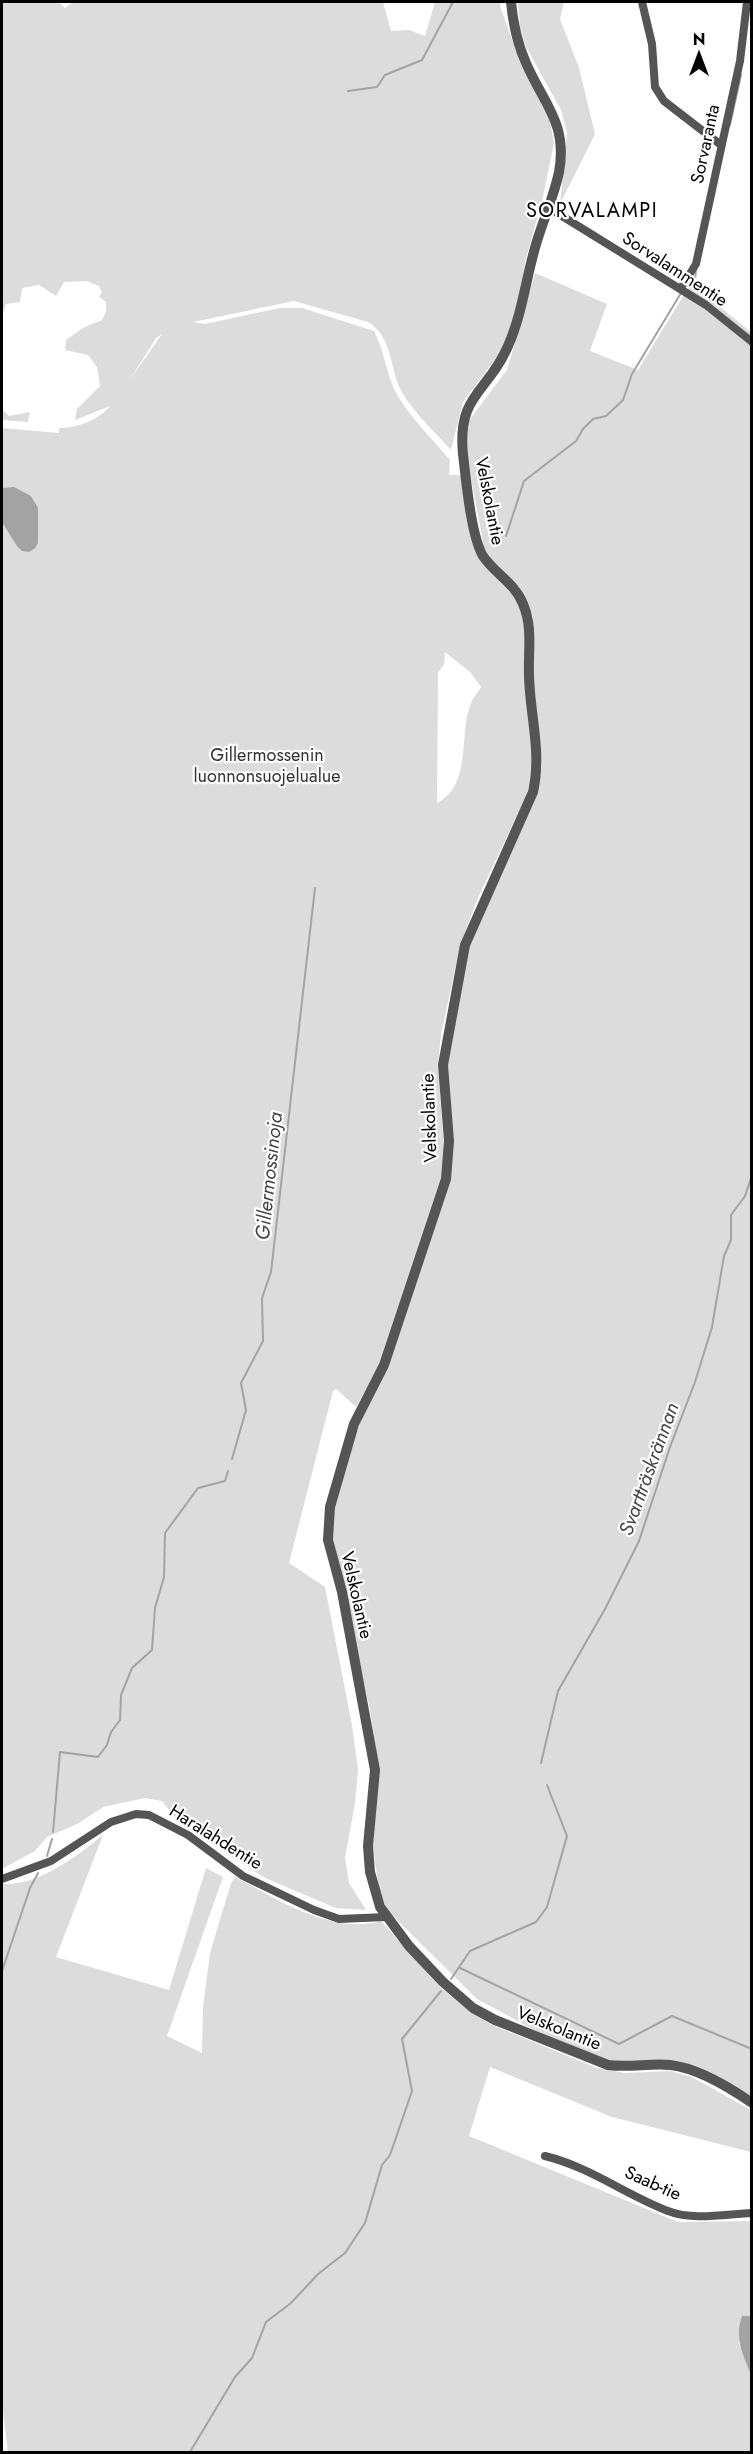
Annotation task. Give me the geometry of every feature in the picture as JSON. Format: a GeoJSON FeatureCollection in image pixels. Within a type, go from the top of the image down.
{"type":"FeatureCollection","features":[{"type":"Feature","properties":{"kind":"street","name":"Velskolantie"},"geometry":{"type":"LineString","coordinates":[[511,2],[519,44],[527,65],[554,114],[559,132],[559,171],[508,346],[491,377],[468,404],[462,434],[466,479],[479,548],[489,563],[517,590],[528,617],[529,674],[537,740],[536,778],[533,792],[465,945],[443,1065],[448,1141],[446,1179],[384,1365],[354,1424],[328,1519],[330,1553],[342,1592],[375,1770],[368,1846],[374,1892],[386,1917],[442,1982],[474,2008],[495,2020],[608,2065],[625,2067],[659,2064],[682,2067],[752,2103]]}},
{"type":"Feature","properties":{"kind":"street"},"geometry":{"type":"LineString","coordinates":[[642,2],[652,44],[656,87],[664,101],[721,145]]}},
{"type":"Feature","properties":{"kind":"street","name":"Sorvaranta"},"geometry":{"type":"LineString","coordinates":[[681,288],[696,264],[740,61],[747,2]]}},
{"type":"Feature","properties":{"kind":"street","name":"Sorvalammentie"},"geometry":{"type":"LineString","coordinates":[[549,208],[681,288],[752,342]]}},
{"type":"Feature","properties":{"kind":"street","name":"Haralahdentie"},"geometry":{"type":"LineString","coordinates":[[2,1879],[51,1862],[111,1822],[136,1814],[149,1815],[188,1835],[243,1876],[314,1910],[339,1919],[386,1917]]}},
{"type":"Feature","properties":{"kind":"street","name":"Saab-tie"},"geometry":{"type":"LineString","coordinates":[[546,2156],[568,2162],[670,2212],[703,2216],[752,2213]]}},
{"type":"Feature","properties":{"kind":"green space","name":"Gillermossenin luonnonsuojelualue"},"geometry":{"type":"Polygon","coordinates":[[[2,2],[59,2],[65,8],[73,2],[383,2],[391,31],[409,30],[425,36],[435,2],[501,2],[500,6],[522,68],[549,116],[554,143],[542,201],[525,262],[521,292],[504,347],[463,402],[451,450],[407,401],[398,384],[385,342],[381,334],[368,322],[294,301],[193,322],[205,324],[280,308],[302,308],[374,331],[399,399],[450,460],[449,475],[462,475],[478,555],[514,593],[521,608],[525,635],[533,773],[526,796],[478,898],[461,942],[441,1034],[438,1065],[444,1151],[441,1183],[379,1366],[356,1407],[336,1389],[333,1391],[289,1563],[325,1587],[352,1725],[358,1769],[355,1803],[345,1858],[349,1883],[366,1910],[336,1908],[265,1878],[178,1821],[162,1801],[145,1798],[103,1807],[79,1823],[47,1837],[35,1851],[2,1869],[2,428],[59,433],[59,428],[73,427],[87,422],[110,406],[75,420],[77,409],[100,386],[97,367],[88,355],[65,350],[66,340],[83,328],[102,320],[106,312],[106,302],[99,297],[102,292],[99,286],[87,281],[64,282],[56,296],[39,285],[22,288],[20,302],[6,304],[2,314],[2,2]],[[162,334],[156,338],[129,381],[162,334]],[[445,652],[444,664],[438,673],[437,803],[448,795],[456,784],[463,758],[467,715],[481,687],[470,672],[445,652]]]}},
{"type":"Feature","properties":{"kind":"green space"},"geometry":{"type":"Polygon","coordinates":[[[518,2],[564,2],[560,19],[579,68],[595,134],[560,204],[567,133],[561,110],[526,47],[520,27],[518,2]]]}},
{"type":"Feature","properties":{"kind":"green space"},"geometry":{"type":"Polygon","coordinates":[[[535,273],[607,304],[590,351],[638,370],[691,283],[752,333],[751,2097],[696,2068],[609,2060],[538,2032],[477,1999],[387,1910],[379,1891],[373,1846],[379,1770],[370,1710],[333,1540],[335,1507],[353,1443],[365,1410],[388,1367],[450,1180],[453,1141],[448,1065],[469,946],[537,794],[542,765],[533,674],[533,616],[520,588],[492,560],[484,547],[471,478],[466,434],[467,423],[507,370],[535,273]]]}},
{"type":"Feature","properties":{"kind":"green space"},"geometry":{"type":"Polygon","coordinates":[[[2,409],[9,416],[30,412],[28,422],[2,420],[2,409]]]}},
{"type":"Feature","properties":{"kind":"green space"},"geometry":{"type":"Polygon","coordinates":[[[103,1835],[56,1957],[169,1990],[206,1868],[223,1877],[167,2036],[202,2053],[203,2007],[210,1953],[231,1883],[235,1877],[286,1904],[324,1919],[362,1924],[381,1921],[439,1986],[470,2012],[492,2025],[597,2068],[625,2073],[670,2071],[692,2077],[751,2110],[751,2152],[612,2117],[490,2067],[469,2136],[678,2222],[751,2221],[751,2316],[742,2316],[739,2343],[751,2375],[751,2452],[8,2452],[2,2404],[2,1884],[16,1883],[43,1875],[69,1861],[103,1835]]]}},
{"type":"Feature","properties":{"kind":"shaded area"},"geometry":{"type":"Polygon","coordinates":[[[14,487],[31,496],[38,508],[38,543],[29,552],[22,551],[17,546],[2,522],[2,488],[14,487]]]}},
{"type":"Feature","properties":{"kind":"shaded area"},"geometry":{"type":"Polygon","coordinates":[[[742,2316],[751,2316],[751,2375],[739,2339],[742,2316]]]}},
{"type":"Feature","properties":{"kind":"waterway"},"geometry":{"type":"LineString","coordinates":[[348,91],[377,87],[385,75],[422,60],[453,2]]}},
{"type":"Feature","properties":{"kind":"waterway"},"geometry":{"type":"LineString","coordinates":[[730,125],[741,75]]}},
{"type":"Feature","properties":{"kind":"waterway"},"geometry":{"type":"LineString","coordinates":[[694,290],[696,270]]}},
{"type":"Feature","properties":{"kind":"waterway"},"geometry":{"type":"LineString","coordinates":[[506,536],[524,481],[576,441],[593,419],[606,416],[623,400],[632,374],[681,293]]}},
{"type":"Feature","properties":{"kind":"waterway","name":"Gillermossinoja"},"geometry":{"type":"LineString","coordinates":[[232,1459],[246,1410],[241,1383],[263,1341],[262,1298],[271,1272],[315,888]]}},
{"type":"Feature","properties":{"kind":"waterway","name":"Svartträskrännan"},"geometry":{"type":"LineString","coordinates":[[541,1763],[558,1691],[605,1609],[639,1541],[712,1327],[724,1256],[731,1240],[731,1215],[745,1196],[752,1175]]}},
{"type":"Feature","properties":{"kind":"waterway","name":"Gillermossinoja"},"geometry":{"type":"LineString","coordinates":[[53,1832],[60,1752],[98,1757],[120,1720],[121,1695],[132,1668],[152,1650],[155,1608],[164,1577],[165,1533],[198,1488],[225,1481],[228,1471]]}},
{"type":"Feature","properties":{"kind":"waterway","name":"Svartträskrännan"},"geometry":{"type":"LineString","coordinates":[[451,1979],[470,1951],[536,1922],[547,1907],[567,1836],[547,1785]]}},
{"type":"Feature","properties":{"kind":"waterway","name":"Gillermossinoja"},"geometry":{"type":"LineString","coordinates":[[47,1856],[52,1839]]}},
{"type":"Feature","properties":{"kind":"waterway","name":"Gillermossinoja"},"geometry":{"type":"LineString","coordinates":[[2,1971],[30,1888],[38,1873]]}},
{"type":"Feature","properties":{"kind":"waterway"},"geometry":{"type":"LineString","coordinates":[[460,1968],[619,2044],[672,2016],[752,2049]]}},
{"type":"Feature","properties":{"kind":"waterway","name":"Svartträskrännan"},"geometry":{"type":"LineString","coordinates":[[190,2452],[235,2377],[252,2358],[266,2322],[291,2303],[318,2274],[345,2253],[365,2223],[382,2165],[390,2155],[412,2091],[402,2039],[441,1991]]}},
{"type":"Feature","properties":{"kind":"district","name":"SORVALAMPI"},"geometry":{"type":"Point","coordinates":[592,210]}}]}
